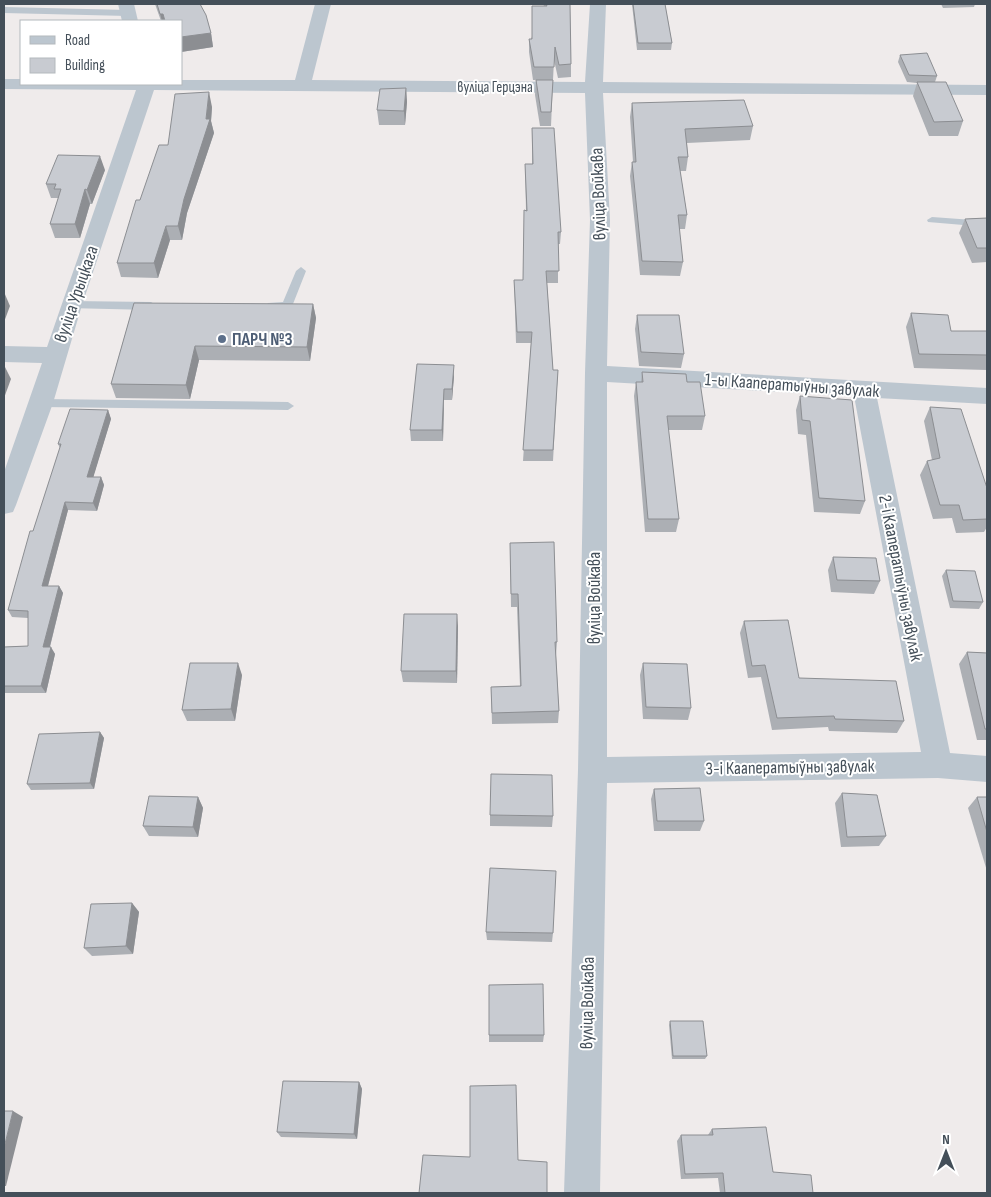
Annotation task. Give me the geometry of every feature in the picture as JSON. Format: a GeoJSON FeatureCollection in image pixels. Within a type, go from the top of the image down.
{"type":"FeatureCollection","features":[{"type":"Feature","properties":{"kind":"street"},"geometry":{"type":"LineString","coordinates":[[302,86],[322,13],[322,4]]}},
{"type":"Feature","properties":{"kind":"street","name":"вуліца Войкава"},"geometry":{"type":"LineString","coordinates":[[582,1193],[593,770],[596,372],[600,220],[594,88],[598,4]]}},
{"type":"Feature","properties":{"kind":"street","name":"вуліца Герцэна"},"geometry":{"type":"LineString","coordinates":[[4,84],[20,84]]}},
{"type":"Feature","properties":{"kind":"street","name":"вуліца Герцэна"},"geometry":{"type":"LineString","coordinates":[[147,85],[987,90]]}},
{"type":"Feature","properties":{"kind":"street","name":"вуліца Урыцкага"},"geometry":{"type":"LineString","coordinates":[[4,505],[41,403],[71,305],[147,85]]}},
{"type":"Feature","properties":{"kind":"street"},"geometry":{"type":"LineString","coordinates":[[4,354],[56,355]]}},
{"type":"Feature","properties":{"kind":"street","name":"1-ы Кааператыўны завулак"},"geometry":{"type":"LineString","coordinates":[[596,372],[864,390],[987,396]]}},
{"type":"Feature","properties":{"kind":"street","name":"2-і Кааператыўны завулак"},"geometry":{"type":"LineString","coordinates":[[864,390],[938,765]]}},
{"type":"Feature","properties":{"kind":"street","name":"3-і Кааператыўны завулак"},"geometry":{"type":"LineString","coordinates":[[593,770],[938,765],[987,769]]}},
{"type":"Feature","properties":{"kind":"lane"},"geometry":{"type":"LineString","coordinates":[[4,10],[128,13]]}},
{"type":"Feature","properties":{"kind":"lane"},"geometry":{"type":"LineString","coordinates":[[932,220],[987,224]]}},
{"type":"Feature","properties":{"kind":"lane"},"geometry":{"type":"LineString","coordinates":[[257,306],[287,306],[301,271]]}},
{"type":"Feature","properties":{"kind":"lane"},"geometry":{"type":"LineString","coordinates":[[71,305],[160,306]]}},
{"type":"Feature","properties":{"kind":"lane"},"geometry":{"type":"LineString","coordinates":[[41,403],[288,406]]}},
{"type":"Feature","properties":{"kind":"building"},"geometry":{"type":"Polygon","coordinates":[[[157,4],[200,4],[206,15],[211,33],[182,37],[182,20],[165,20],[163,14],[160,14],[157,4]]]}},
{"type":"Feature","properties":{"kind":"building"},"geometry":{"type":"Polygon","coordinates":[[[546,4],[570,4],[571,64],[559,65],[555,47],[554,67],[534,67],[529,39],[532,39],[532,6],[547,6],[546,4]]]}},
{"type":"Feature","properties":{"kind":"building"},"geometry":{"type":"Polygon","coordinates":[[[633,4],[665,4],[672,43],[638,43],[633,4]]]}},
{"type":"Feature","properties":{"kind":"building"},"geometry":{"type":"Polygon","coordinates":[[[927,53],[937,76],[909,75],[900,55],[927,53]]]}},
{"type":"Feature","properties":{"kind":"building"},"geometry":{"type":"Polygon","coordinates":[[[536,80],[553,80],[551,112],[541,112],[536,80]]]}},
{"type":"Feature","properties":{"kind":"building"},"geometry":{"type":"Polygon","coordinates":[[[917,82],[946,82],[963,121],[934,122],[917,82]]]}},
{"type":"Feature","properties":{"kind":"building"},"geometry":{"type":"Polygon","coordinates":[[[406,88],[404,111],[377,110],[380,89],[406,88]]]}},
{"type":"Feature","properties":{"kind":"building"},"geometry":{"type":"Polygon","coordinates":[[[209,92],[206,119],[210,119],[184,199],[178,226],[166,226],[154,263],[117,263],[136,200],[140,200],[159,145],[168,145],[175,94],[209,92]]]}},
{"type":"Feature","properties":{"kind":"building"},"geometry":{"type":"Polygon","coordinates":[[[744,100],[753,126],[685,129],[688,157],[678,157],[687,215],[678,215],[683,262],[642,261],[632,162],[636,162],[632,103],[744,100]]]}},
{"type":"Feature","properties":{"kind":"building"},"geometry":{"type":"Polygon","coordinates":[[[532,128],[554,128],[561,232],[558,232],[559,271],[546,271],[553,370],[558,370],[553,450],[523,450],[532,332],[517,332],[514,280],[523,280],[524,210],[527,211],[525,164],[533,164],[532,128]]]}},
{"type":"Feature","properties":{"kind":"building"},"geometry":{"type":"Polygon","coordinates":[[[58,155],[100,156],[87,190],[85,189],[75,224],[50,224],[61,189],[54,189],[56,184],[46,184],[58,155]]]}},
{"type":"Feature","properties":{"kind":"building"},"geometry":{"type":"Polygon","coordinates":[[[987,218],[987,248],[977,248],[965,219],[987,218]]]}},
{"type":"Feature","properties":{"kind":"building","name":"ПАРЧ №3"},"geometry":{"type":"Polygon","coordinates":[[[134,303],[313,304],[307,347],[195,346],[186,385],[111,384],[134,303]]]}},
{"type":"Feature","properties":{"kind":"building"},"geometry":{"type":"Polygon","coordinates":[[[911,313],[948,315],[951,331],[987,331],[987,355],[919,354],[911,313]]]}},
{"type":"Feature","properties":{"kind":"building"},"geometry":{"type":"Polygon","coordinates":[[[637,315],[679,315],[684,354],[641,352],[637,315]]]}},
{"type":"Feature","properties":{"kind":"building"},"geometry":{"type":"Polygon","coordinates":[[[417,364],[454,365],[452,389],[444,389],[442,430],[410,430],[417,364]]]}},
{"type":"Feature","properties":{"kind":"building"},"geometry":{"type":"Polygon","coordinates":[[[642,372],[686,374],[687,382],[700,382],[705,416],[667,416],[679,519],[648,519],[636,382],[643,382],[642,372]]]}},
{"type":"Feature","properties":{"kind":"building"},"geometry":{"type":"Polygon","coordinates":[[[800,396],[852,400],[865,501],[819,498],[810,421],[802,420],[800,396]]]}},
{"type":"Feature","properties":{"kind":"building"},"geometry":{"type":"Polygon","coordinates":[[[930,407],[961,409],[987,488],[987,519],[963,520],[959,505],[940,505],[927,461],[940,458],[930,407]]]}},
{"type":"Feature","properties":{"kind":"building"},"geometry":{"type":"Polygon","coordinates":[[[70,409],[108,410],[87,477],[101,477],[93,503],[65,502],[42,586],[59,586],[43,647],[51,647],[41,686],[4,686],[4,647],[28,646],[28,611],[8,610],[30,531],[33,531],[61,444],[58,444],[70,409]]]}},
{"type":"Feature","properties":{"kind":"building"},"geometry":{"type":"Polygon","coordinates":[[[554,542],[557,642],[555,642],[559,711],[492,713],[491,687],[521,686],[518,594],[511,594],[510,543],[554,542]]]}},
{"type":"Feature","properties":{"kind":"building"},"geometry":{"type":"Polygon","coordinates":[[[833,557],[876,558],[880,581],[837,580],[833,557]]]}},
{"type":"Feature","properties":{"kind":"building"},"geometry":{"type":"Polygon","coordinates":[[[946,570],[975,571],[983,602],[953,601],[946,570]]]}},
{"type":"Feature","properties":{"kind":"building"},"geometry":{"type":"Polygon","coordinates":[[[404,614],[457,614],[456,671],[401,671],[404,614]]]}},
{"type":"Feature","properties":{"kind":"building"},"geometry":{"type":"Polygon","coordinates":[[[788,620],[799,678],[896,681],[904,721],[835,719],[834,716],[777,718],[765,665],[752,666],[744,621],[788,620]]]}},
{"type":"Feature","properties":{"kind":"building"},"geometry":{"type":"Polygon","coordinates":[[[967,652],[987,653],[987,729],[985,729],[967,652]]]}},
{"type":"Feature","properties":{"kind":"building"},"geometry":{"type":"Polygon","coordinates":[[[190,663],[238,663],[231,709],[182,710],[190,663]]]}},
{"type":"Feature","properties":{"kind":"building"},"geometry":{"type":"Polygon","coordinates":[[[643,663],[687,664],[691,708],[646,707],[643,663]]]}},
{"type":"Feature","properties":{"kind":"building"},"geometry":{"type":"Polygon","coordinates":[[[100,732],[90,783],[27,784],[39,734],[100,732]]]}},
{"type":"Feature","properties":{"kind":"building"},"geometry":{"type":"Polygon","coordinates":[[[491,774],[552,775],[553,816],[490,815],[491,774]]]}},
{"type":"Feature","properties":{"kind":"building"},"geometry":{"type":"Polygon","coordinates":[[[700,788],[704,821],[657,821],[654,789],[700,788]]]}},
{"type":"Feature","properties":{"kind":"building"},"geometry":{"type":"Polygon","coordinates":[[[842,793],[877,795],[886,836],[847,837],[842,793]]]}},
{"type":"Feature","properties":{"kind":"building"},"geometry":{"type":"Polygon","coordinates":[[[149,796],[198,797],[193,827],[143,826],[149,796]]]}},
{"type":"Feature","properties":{"kind":"building"},"geometry":{"type":"Polygon","coordinates":[[[977,797],[987,797],[987,832],[977,797]]]}},
{"type":"Feature","properties":{"kind":"building"},"geometry":{"type":"Polygon","coordinates":[[[490,868],[556,871],[553,933],[486,932],[490,868]]]}},
{"type":"Feature","properties":{"kind":"building"},"geometry":{"type":"Polygon","coordinates":[[[132,903],[126,946],[84,948],[91,904],[132,903]]]}},
{"type":"Feature","properties":{"kind":"building"},"geometry":{"type":"Polygon","coordinates":[[[543,984],[544,1035],[489,1035],[489,985],[543,984]]]}},
{"type":"Feature","properties":{"kind":"building"},"geometry":{"type":"Polygon","coordinates":[[[670,1021],[703,1021],[707,1056],[673,1056],[670,1021]]]}},
{"type":"Feature","properties":{"kind":"building"},"geometry":{"type":"Polygon","coordinates":[[[283,1081],[359,1082],[354,1134],[277,1132],[283,1081]]]}},
{"type":"Feature","properties":{"kind":"building"},"geometry":{"type":"Polygon","coordinates":[[[516,1085],[518,1160],[547,1162],[547,1193],[419,1193],[423,1155],[470,1157],[470,1086],[516,1085]]]}},
{"type":"Feature","properties":{"kind":"building"},"geometry":{"type":"Polygon","coordinates":[[[4,1111],[13,1111],[4,1148],[4,1111]]]}},
{"type":"Feature","properties":{"kind":"building"},"geometry":{"type":"Polygon","coordinates":[[[766,1127],[773,1172],[811,1175],[813,1193],[725,1193],[723,1173],[685,1174],[681,1135],[713,1135],[712,1129],[766,1127]]]}},
{"type":"Feature","properties":{"kind":"place","name":"ПАРЧ №3"},"geometry":{"type":"Point","coordinates":[222,339]}}]}
